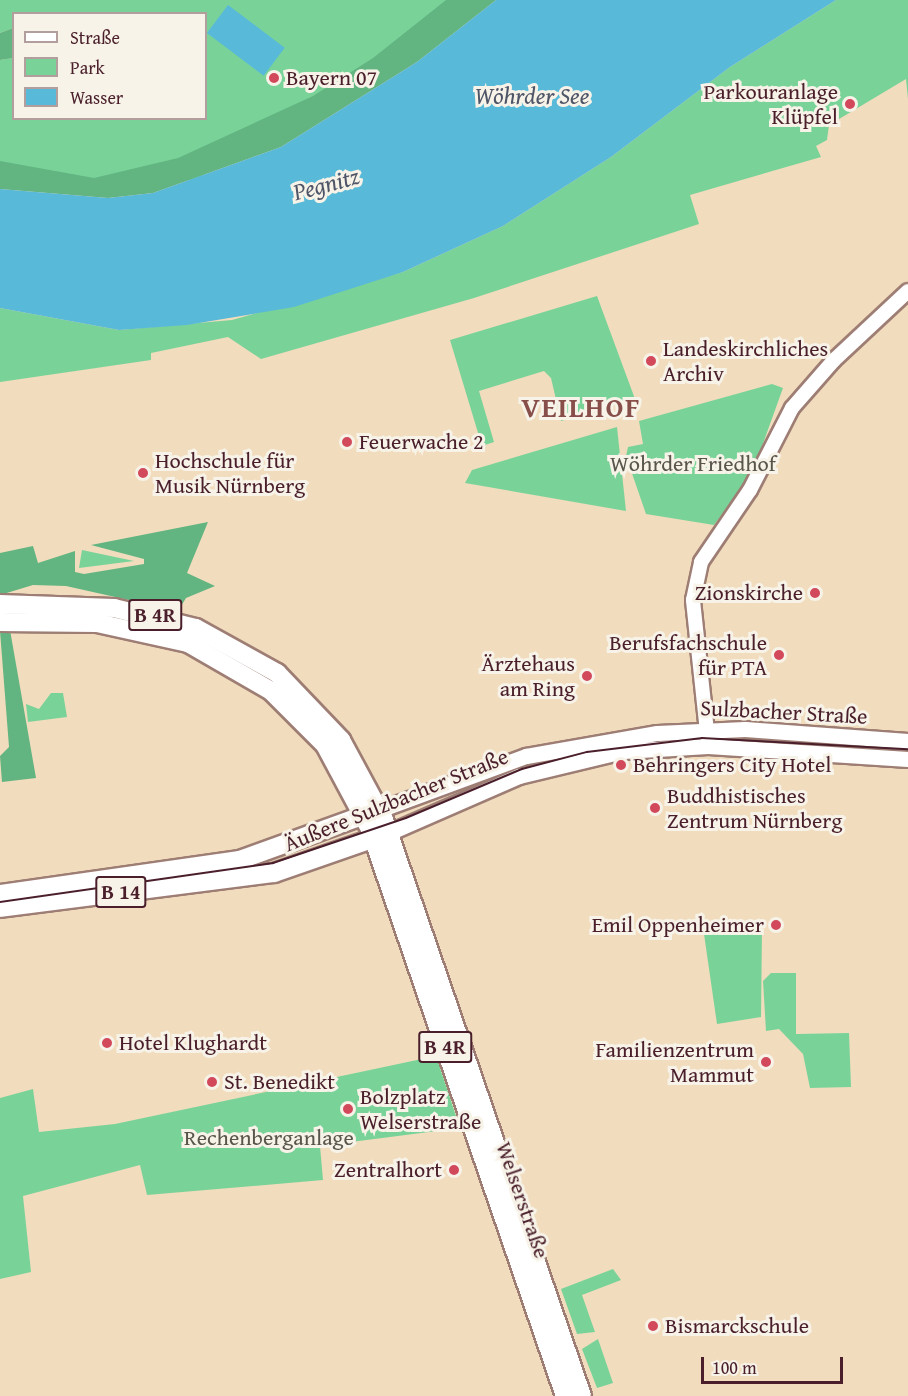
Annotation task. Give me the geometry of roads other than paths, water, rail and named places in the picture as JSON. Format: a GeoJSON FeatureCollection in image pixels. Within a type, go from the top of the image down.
{"type":"FeatureCollection","features":[{"type":"Feature","properties":{"kind":"main road","name":"B 4R"},"geometry":{"type":"LineString","coordinates":[[0,604],[88,605],[165,618],[234,645],[293,686],[341,740],[372,813]]}},
{"type":"Feature","properties":{"kind":"main road","name":"B 4R"},"geometry":{"type":"LineString","coordinates":[[0,622],[133,628],[188,643],[245,672],[293,686]]}},
{"type":"Feature","properties":{"kind":"main road","name":"B 4R"},"geometry":{"type":"LineString","coordinates":[[245,672],[315,733],[372,813]]}},
{"type":"Feature","properties":{"kind":"main road","name":"Sulzbacher Straße"},"geometry":{"type":"LineString","coordinates":[[661,740],[706,728],[908,741]]}},
{"type":"Feature","properties":{"kind":"main road","name":"Sulzbacher Straße"},"geometry":{"type":"LineString","coordinates":[[661,740],[708,746],[908,759]]}},
{"type":"Feature","properties":{"kind":"main road","name":"Äußere Sulzbacher Straße"},"geometry":{"type":"LineString","coordinates":[[0,894],[226,864],[526,756],[661,740]]}},
{"type":"Feature","properties":{"kind":"main road","name":"Äußere Sulzbacher Straße"},"geometry":{"type":"LineString","coordinates":[[0,908],[274,873],[381,836],[525,774],[661,740]]}},
{"type":"Feature","properties":{"kind":"main road","name":"Welserstraße"},"geometry":{"type":"LineString","coordinates":[[372,813],[404,903],[565,1396]]}},
{"type":"Feature","properties":{"kind":"main road","name":"Welserstraße"},"geometry":{"type":"LineString","coordinates":[[404,903],[582,1396]]}},
{"type":"Feature","properties":{"kind":"street"},"geometry":{"type":"LineString","coordinates":[[708,746],[694,591],[715,538],[750,490],[792,408],[834,360],[908,291]]}},
{"type":"Feature","properties":{"kind":"water","name":"Wöhrder See"},"geometry":{"type":"Polygon","coordinates":[[[496,0],[836,0],[730,67],[611,157],[503,226],[403,272],[294,307],[187,325],[119,330],[0,308],[0,189],[108,198],[153,193],[281,147],[417,62],[496,0]]]}},
{"type":"Feature","properties":{"kind":"water"},"geometry":{"type":"Polygon","coordinates":[[[228,5],[285,48],[264,76],[207,33],[228,5]]]}},
{"type":"Feature","properties":{"kind":"tram line"},"geometry":{"type":"LineString","coordinates":[[0,902],[273,863],[406,818],[522,769],[587,752],[702,738],[908,749]]}},
{"type":"Feature","properties":{"kind":"place","name":"Bayern 07"},"geometry":{"type":"Point","coordinates":[274,78]}},
{"type":"Feature","properties":{"kind":"place","name":"Parkouranlage Klüpfel"},"geometry":{"type":"Point","coordinates":[850,104]}},
{"type":"Feature","properties":{"kind":"place","name":"Landeskirchliches Archiv"},"geometry":{"type":"Point","coordinates":[651,361]}},
{"type":"Feature","properties":{"kind":"place","name":"Feuerwache 2"},"geometry":{"type":"Point","coordinates":[347,442]}},
{"type":"Feature","properties":{"kind":"place","name":"Hochschule für Musik Nürnberg"},"geometry":{"type":"Point","coordinates":[143,473]}},
{"type":"Feature","properties":{"kind":"place","name":"Zionskirche"},"geometry":{"type":"Point","coordinates":[815,593]}},
{"type":"Feature","properties":{"kind":"place","name":"Berufsfachschule für PTA"},"geometry":{"type":"Point","coordinates":[779,655]}},
{"type":"Feature","properties":{"kind":"place","name":"Ärztehaus am Ring"},"geometry":{"type":"Point","coordinates":[587,676]}},
{"type":"Feature","properties":{"kind":"place","name":"Behringers City Hotel"},"geometry":{"type":"Point","coordinates":[621,765]}},
{"type":"Feature","properties":{"kind":"place","name":"Buddhistisches Zentrum Nürnberg"},"geometry":{"type":"Point","coordinates":[655,808]}},
{"type":"Feature","properties":{"kind":"place","name":"Emil Oppenheimer"},"geometry":{"type":"Point","coordinates":[776,925]}},
{"type":"Feature","properties":{"kind":"place","name":"Hotel Klughardt"},"geometry":{"type":"Point","coordinates":[107,1043]}},
{"type":"Feature","properties":{"kind":"place","name":"Familienzentrum Mammut"},"geometry":{"type":"Point","coordinates":[766,1062]}},
{"type":"Feature","properties":{"kind":"place","name":"St. Benedikt"},"geometry":{"type":"Point","coordinates":[212,1082]}},
{"type":"Feature","properties":{"kind":"place","name":"Bolzplatz Welserstraße"},"geometry":{"type":"Point","coordinates":[348,1109]}},
{"type":"Feature","properties":{"kind":"place","name":"Zentralhort"},"geometry":{"type":"Point","coordinates":[454,1170]}},
{"type":"Feature","properties":{"kind":"place","name":"Bismarckschule"},"geometry":{"type":"Point","coordinates":[653,1326]}},
{"type":"Feature","properties":{"kind":"district","name":"VEILHOF"},"geometry":{"type":"Point","coordinates":[581,407]}},
{"type":"Feature","properties":{"kind":"water label","name":"Pegnitz"},"geometry":{"type":"Point","coordinates":[326,184]}},
{"type":"Feature","properties":{"kind":"park label","name":"Wöhrder Friedhof"},"geometry":{"type":"Point","coordinates":[693,464]}},
{"type":"Feature","properties":{"kind":"park label","name":"Rechenberganlage"},"geometry":{"type":"Point","coordinates":[269,1138]}}]}
